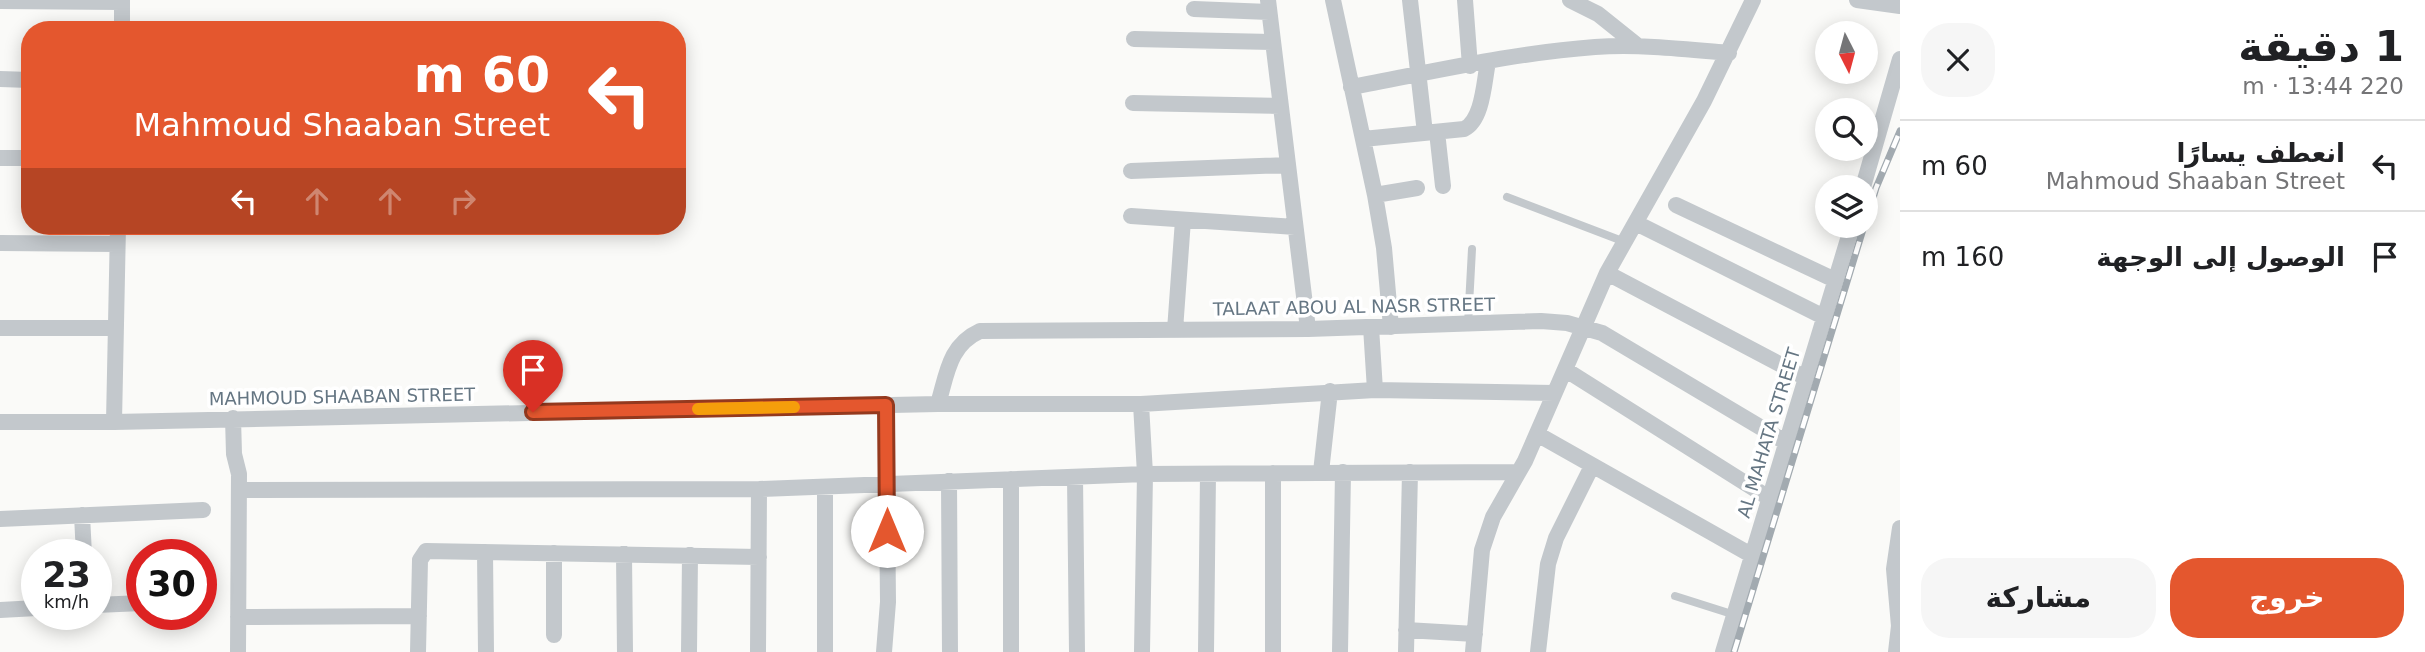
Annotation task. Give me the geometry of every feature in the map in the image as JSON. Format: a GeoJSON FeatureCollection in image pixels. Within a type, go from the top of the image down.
{"type":"FeatureCollection","features":[{"type":"Feature","properties":{"kind":"street"},"geometry":{"type":"LineString","coordinates":[[1334,0],[1375,195],[1384,248],[1391,327]]}},
{"type":"Feature","properties":{"kind":"street"},"geometry":{"type":"LineString","coordinates":[[1410,0],[1419,75],[1443,186]]}},
{"type":"Feature","properties":{"kind":"street"},"geometry":{"type":"LineString","coordinates":[[1465,0],[1469,65]]}},
{"type":"Feature","properties":{"kind":"street"},"geometry":{"type":"LineString","coordinates":[[1570,0],[1598,14],[1638,46]]}},
{"type":"Feature","properties":{"kind":"street"},"geometry":{"type":"LineString","coordinates":[[1473,652],[1482,550],[1493,517],[1537,434],[1607,273],[1729,53],[1753,0]]}},
{"type":"Feature","properties":{"kind":"street"},"geometry":{"type":"LineString","coordinates":[[1857,0],[1900,6]]}},
{"type":"Feature","properties":{"kind":"street"},"geometry":{"type":"LineString","coordinates":[[0,1],[122,1],[121,21]]}},
{"type":"Feature","properties":{"kind":"street"},"geometry":{"type":"LineString","coordinates":[[1192,40],[1194,5],[1268,6],[1308,329]]}},
{"type":"Feature","properties":{"kind":"street"},"geometry":{"type":"LineString","coordinates":[[1135,39],[1273,42]]}},
{"type":"Feature","properties":{"kind":"street"},"geometry":{"type":"LineString","coordinates":[[1351,87],[1553,51],[1638,46],[1729,53]]}},
{"type":"Feature","properties":{"kind":"street"},"geometry":{"type":"LineString","coordinates":[[1866,175],[1900,59]]}},
{"type":"Feature","properties":{"kind":"street"},"geometry":{"type":"LineString","coordinates":[[1363,139],[1464,129],[1474,122],[1488,62]]}},
{"type":"Feature","properties":{"kind":"street"},"geometry":{"type":"LineString","coordinates":[[0,79],[21,80]]}},
{"type":"Feature","properties":{"kind":"street"},"geometry":{"type":"LineString","coordinates":[[1133,103],[1280,106]]}},
{"type":"Feature","properties":{"kind":"street"},"geometry":{"type":"LineString","coordinates":[[0,158],[21,158]]}},
{"type":"Feature","properties":{"kind":"street"},"geometry":{"type":"LineString","coordinates":[[1131,171],[1288,165]]}},
{"type":"Feature","properties":{"kind":"street"},"geometry":{"type":"LineString","coordinates":[[1375,195],[1417,188]]}},
{"type":"Feature","properties":{"kind":"street"},"geometry":{"type":"LineString","coordinates":[[1676,205],[1835,280]]}},
{"type":"Feature","properties":{"kind":"street"},"geometry":{"type":"LineString","coordinates":[[1131,216],[1295,227]]}},
{"type":"Feature","properties":{"kind":"street"},"geometry":{"type":"LineString","coordinates":[[1175,330],[1183,220]]}},
{"type":"Feature","properties":{"kind":"street"},"geometry":{"type":"LineString","coordinates":[[1636,223],[1824,317]]}},
{"type":"Feature","properties":{"kind":"street"},"geometry":{"type":"LineString","coordinates":[[114,422],[118,235]]}},
{"type":"Feature","properties":{"kind":"street","name":"AL MAHATA STREET"},"geometry":{"type":"LineString","coordinates":[[1723,652],[1848,238]]}},
{"type":"Feature","properties":{"kind":"street"},"geometry":{"type":"LineString","coordinates":[[0,243],[117,244]]}},
{"type":"Feature","properties":{"kind":"street"},"geometry":{"type":"LineString","coordinates":[[1607,273],[1806,378]]}},
{"type":"Feature","properties":{"kind":"street","name":"TALAAT ABOU AL NASR STREET"},"geometry":{"type":"LineString","coordinates":[[938,404],[957,347],[967,337],[980,331],[1308,329],[1541,321],[1583,326],[1619,342],[1787,443]]}},
{"type":"Feature","properties":{"kind":"street"},"geometry":{"type":"LineString","coordinates":[[1371,327],[1375,390]]}},
{"type":"Feature","properties":{"kind":"street"},"geometry":{"type":"LineString","coordinates":[[0,328],[116,328]]}},
{"type":"Feature","properties":{"kind":"street"},"geometry":{"type":"LineString","coordinates":[[1566,370],[1769,498]]}},
{"type":"Feature","properties":{"kind":"street","name":"MAHMOUD SHAABAN STREET"},"geometry":{"type":"LineString","coordinates":[[0,422],[114,422],[938,404],[1141,404],[1375,390],[1554,393]]}},
{"type":"Feature","properties":{"kind":"street"},"geometry":{"type":"LineString","coordinates":[[1321,472],[1329,391]]}},
{"type":"Feature","properties":{"kind":"street"},"geometry":{"type":"LineString","coordinates":[[1141,404],[1145,474],[1142,652]]}},
{"type":"Feature","properties":{"kind":"street"},"geometry":{"type":"LineString","coordinates":[[884,652],[888,603],[886,405]]}},
{"type":"Feature","properties":{"kind":"street"},"geometry":{"type":"LineString","coordinates":[[233,418],[234,454],[240,474],[238,652]]}},
{"type":"Feature","properties":{"kind":"street"},"geometry":{"type":"LineString","coordinates":[[1537,434],[1753,556]]}},
{"type":"Feature","properties":{"kind":"street"},"geometry":{"type":"LineString","coordinates":[[1538,652],[1548,564],[1556,538],[1592,466]]}},
{"type":"Feature","properties":{"kind":"street"},"geometry":{"type":"LineString","coordinates":[[1340,652],[1343,472]]}},
{"type":"Feature","properties":{"kind":"street"},"geometry":{"type":"LineString","coordinates":[[1406,652],[1410,472]]}},
{"type":"Feature","properties":{"kind":"street"},"geometry":{"type":"LineString","coordinates":[[240,490],[759,489],[1145,474],[1517,472]]}},
{"type":"Feature","properties":{"kind":"street"},"geometry":{"type":"LineString","coordinates":[[1273,473],[1273,652]]}},
{"type":"Feature","properties":{"kind":"street"},"geometry":{"type":"LineString","coordinates":[[1206,652],[1208,474]]}},
{"type":"Feature","properties":{"kind":"street"},"geometry":{"type":"LineString","coordinates":[[1075,477],[1077,652]]}},
{"type":"Feature","properties":{"kind":"street"},"geometry":{"type":"LineString","coordinates":[[1011,652],[1012,479]]}},
{"type":"Feature","properties":{"kind":"street"},"geometry":{"type":"LineString","coordinates":[[949,481],[950,652]]}},
{"type":"Feature","properties":{"kind":"street"},"geometry":{"type":"LineString","coordinates":[[825,487],[825,652]]}},
{"type":"Feature","properties":{"kind":"street"},"geometry":{"type":"LineString","coordinates":[[758,652],[759,489]]}},
{"type":"Feature","properties":{"kind":"street"},"geometry":{"type":"LineString","coordinates":[[0,519],[204,510]]}},
{"type":"Feature","properties":{"kind":"street"},"geometry":{"type":"LineString","coordinates":[[82,515],[83,539]]}},
{"type":"Feature","properties":{"kind":"street"},"geometry":{"type":"LineString","coordinates":[[1898,646],[1895,569],[1900,531]]}},
{"type":"Feature","properties":{"kind":"street"},"geometry":{"type":"LineString","coordinates":[[418,652],[419,560],[422,555],[432,551],[759,557]]}},
{"type":"Feature","properties":{"kind":"street"},"geometry":{"type":"LineString","coordinates":[[485,552],[486,652]]}},
{"type":"Feature","properties":{"kind":"street"},"geometry":{"type":"LineString","coordinates":[[554,553],[554,635]]}},
{"type":"Feature","properties":{"kind":"street"},"geometry":{"type":"LineString","coordinates":[[624,554],[625,652]]}},
{"type":"Feature","properties":{"kind":"street"},"geometry":{"type":"LineString","coordinates":[[689,652],[690,555]]}},
{"type":"Feature","properties":{"kind":"street"},"geometry":{"type":"LineString","coordinates":[[0,610],[21,609]]}},
{"type":"Feature","properties":{"kind":"street"},"geometry":{"type":"LineString","coordinates":[[238,617],[419,616]]}},
{"type":"Feature","properties":{"kind":"street"},"geometry":{"type":"LineString","coordinates":[[1406,630],[1475,634]]}},
{"type":"Feature","properties":{"kind":"lane"},"geometry":{"type":"LineString","coordinates":[[1507,197],[1625,242]]}},
{"type":"Feature","properties":{"kind":"lane"},"geometry":{"type":"LineString","coordinates":[[1468,324],[1472,249]]}},
{"type":"Feature","properties":{"kind":"lane"},"geometry":{"type":"LineString","coordinates":[[1675,596],[1735,615]]}},
{"type":"Feature","properties":{"kind":"railway"},"geometry":{"type":"LineString","coordinates":[[1878,183],[1900,131]]}},
{"type":"Feature","properties":{"kind":"railway"},"geometry":{"type":"LineString","coordinates":[[1734,652],[1860,238]]}},
{"type":"Feature","properties":{"kind":"slow traffic"},"geometry":{"type":"LineString","coordinates":[[698,409],[794,407]]}},
{"type":"Feature","properties":{"kind":"route"},"geometry":{"type":"LineString","coordinates":[[533,412],[886,405],[887,531]]}}]}
